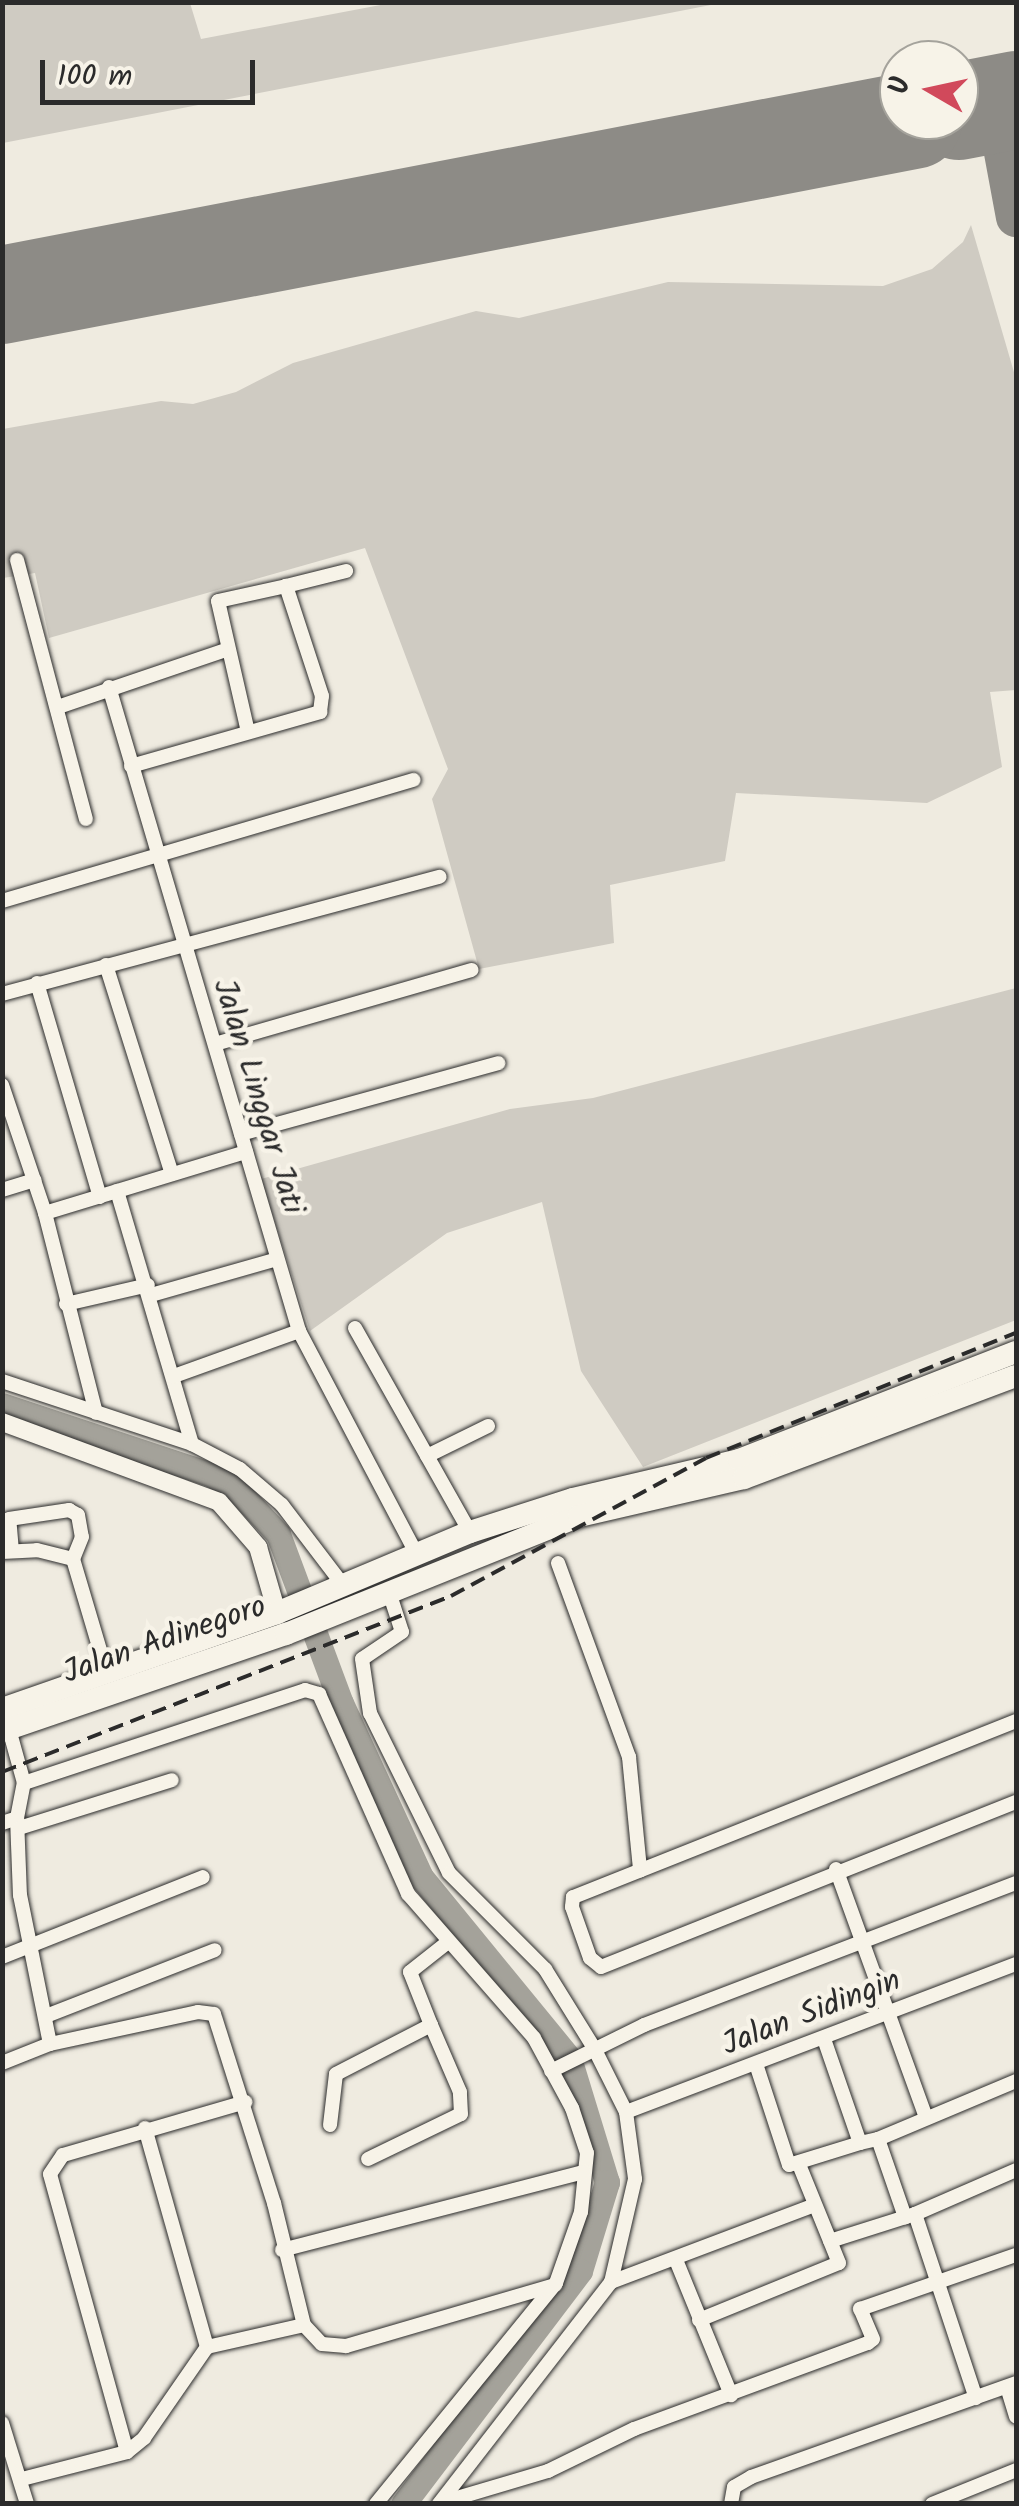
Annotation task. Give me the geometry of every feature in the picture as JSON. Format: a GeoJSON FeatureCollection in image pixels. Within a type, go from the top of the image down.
{"type":"FeatureCollection","features":[{"type":"Feature","properties":{"kind":"highway"},"geometry":{"type":"LineString","coordinates":[[342,1594],[470,1532],[572,1499],[741,1469],[1016,1352]]}},
{"type":"Feature","properties":{"kind":"highway"},"geometry":{"type":"LineString","coordinates":[[342,1594],[389,1592],[578,1516],[741,1469],[1016,1376]]}},
{"type":"Feature","properties":{"kind":"highway","name":"Jalan Adinegoro"},"geometry":{"type":"LineString","coordinates":[[5,1723],[342,1594]]}},
{"type":"Feature","properties":{"kind":"street"},"geometry":{"type":"LineString","coordinates":[[18,560],[86,819]]}},
{"type":"Feature","properties":{"kind":"street"},"geometry":{"type":"LineString","coordinates":[[248,732],[225,650],[220,598],[346,571]]}},
{"type":"Feature","properties":{"kind":"street"},"geometry":{"type":"LineString","coordinates":[[131,766],[322,709],[286,586]]}},
{"type":"Feature","properties":{"kind":"street"},"geometry":{"type":"LineString","coordinates":[[58,707],[225,650]]}},
{"type":"Feature","properties":{"kind":"street","name":"Jalan Linggar Jati"},"geometry":{"type":"LineString","coordinates":[[109,687],[154,853],[300,1331],[417,1555]]}},
{"type":"Feature","properties":{"kind":"street"},"geometry":{"type":"LineString","coordinates":[[2,901],[154,853],[414,780]]}},
{"type":"Feature","properties":{"kind":"street"},"geometry":{"type":"LineString","coordinates":[[2,994],[440,876]]}},
{"type":"Feature","properties":{"kind":"street"},"geometry":{"type":"LineString","coordinates":[[106,965],[172,1174]]}},
{"type":"Feature","properties":{"kind":"street"},"geometry":{"type":"LineString","coordinates":[[215,1044],[472,970]]}},
{"type":"Feature","properties":{"kind":"street"},"geometry":{"type":"LineString","coordinates":[[37,983],[100,1197]]}},
{"type":"Feature","properties":{"kind":"street"},"geometry":{"type":"LineString","coordinates":[[241,1134],[498,1063]]}},
{"type":"Feature","properties":{"kind":"street"},"geometry":{"type":"LineString","coordinates":[[2,1085],[45,1213],[96,1413]]}},
{"type":"Feature","properties":{"kind":"street"},"geometry":{"type":"LineString","coordinates":[[45,1213],[246,1152]]}},
{"type":"Feature","properties":{"kind":"street"},"geometry":{"type":"LineString","coordinates":[[2,1190],[34,1180]]}},
{"type":"Feature","properties":{"kind":"street"},"geometry":{"type":"LineString","coordinates":[[117,1191],[150,1290],[192,1444]]}},
{"type":"Feature","properties":{"kind":"street"},"geometry":{"type":"LineString","coordinates":[[66,1304],[150,1290],[276,1258]]}},
{"type":"Feature","properties":{"kind":"street"},"geometry":{"type":"LineString","coordinates":[[355,1328],[470,1532]]}},
{"type":"Feature","properties":{"kind":"street"},"geometry":{"type":"LineString","coordinates":[[174,1376],[300,1331]]}},
{"type":"Feature","properties":{"kind":"street"},"geometry":{"type":"LineString","coordinates":[[2,1380],[192,1444],[259,1483],[342,1594]]}},
{"type":"Feature","properties":{"kind":"street"},"geometry":{"type":"LineString","coordinates":[[2,1422],[219,1502],[258,1547],[281,1620]]}},
{"type":"Feature","properties":{"kind":"street"},"geometry":{"type":"LineString","coordinates":[[427,1456],[488,1426]]}},
{"type":"Feature","properties":{"kind":"street"},"geometry":{"type":"LineString","coordinates":[[74,1559],[7,1551],[9,1519],[69,1510],[78,1515],[82,1537],[74,1559],[110,1684]]}},
{"type":"Feature","properties":{"kind":"street"},"geometry":{"type":"LineString","coordinates":[[558,1563],[628,1757],[640,1870]]}},
{"type":"Feature","properties":{"kind":"street"},"geometry":{"type":"LineString","coordinates":[[389,1592],[402,1632],[362,1659],[370,1713],[449,1873],[544,1969],[591,2050],[626,2112],[635,2179],[611,2282],[439,2503]]}},
{"type":"Feature","properties":{"kind":"street"},"geometry":{"type":"LineString","coordinates":[[24,1783],[305,1690],[318,1694],[408,1894],[534,2038],[554,2070],[580,2132],[584,2172],[581,2212],[555,2285],[376,2504]]}},
{"type":"Feature","properties":{"kind":"street"},"geometry":{"type":"LineString","coordinates":[[1016,1721],[571,1900],[590,1958],[601,1967],[836,1869],[1016,1802]]}},
{"type":"Feature","properties":{"kind":"street"},"geometry":{"type":"LineString","coordinates":[[5,1723],[24,1783],[13,1823],[18,1882],[50,2044]]}},
{"type":"Feature","properties":{"kind":"street"},"geometry":{"type":"LineString","coordinates":[[13,1823],[172,1780]]}},
{"type":"Feature","properties":{"kind":"street"},"geometry":{"type":"LineString","coordinates":[[836,1869],[892,2014],[926,2118]]}},
{"type":"Feature","properties":{"kind":"street"},"geometry":{"type":"LineString","coordinates":[[2,1957],[203,1877]]}},
{"type":"Feature","properties":{"kind":"street"},"geometry":{"type":"LineString","coordinates":[[554,2070],[591,2050],[864,1946],[1016,1883]]}},
{"type":"Feature","properties":{"kind":"street"},"geometry":{"type":"LineString","coordinates":[[368,2159],[461,2114],[460,2092],[410,1972],[448,1942]]}},
{"type":"Feature","properties":{"kind":"street"},"geometry":{"type":"LineString","coordinates":[[46,2016],[215,1950]]}},
{"type":"Feature","properties":{"kind":"street","name":"Jalan Sidingin"},"geometry":{"type":"LineString","coordinates":[[626,2112],[1016,1964]]}},
{"type":"Feature","properties":{"kind":"street"},"geometry":{"type":"LineString","coordinates":[[2,2063],[50,2044],[206,2011],[214,2014],[244,2102],[304,2325],[322,2344],[346,2346],[555,2285]]}},
{"type":"Feature","properties":{"kind":"street"},"geometry":{"type":"LineString","coordinates":[[330,2125],[336,2074],[431,2025]]}},
{"type":"Feature","properties":{"kind":"street"},"geometry":{"type":"LineString","coordinates":[[824,2039],[860,2144]]}},
{"type":"Feature","properties":{"kind":"street"},"geometry":{"type":"LineString","coordinates":[[699,2320],[840,2263],[812,2206],[800,2167],[786,2159],[756,2064]]}},
{"type":"Feature","properties":{"kind":"street"},"geometry":{"type":"LineString","coordinates":[[800,2167],[1016,2081]]}},
{"type":"Feature","properties":{"kind":"street"},"geometry":{"type":"LineString","coordinates":[[127,2452],[50,2174],[64,2155],[145,2128],[244,2102]]}},
{"type":"Feature","properties":{"kind":"street"},"geometry":{"type":"LineString","coordinates":[[145,2128],[207,2347]]}},
{"type":"Feature","properties":{"kind":"street"},"geometry":{"type":"LineString","coordinates":[[878,2139],[943,2283],[976,2398]]}},
{"type":"Feature","properties":{"kind":"street"},"geometry":{"type":"LineString","coordinates":[[830,2241],[910,2216],[1016,2170]]}},
{"type":"Feature","properties":{"kind":"street"},"geometry":{"type":"LineString","coordinates":[[282,2250],[584,2172]]}},
{"type":"Feature","properties":{"kind":"street"},"geometry":{"type":"LineString","coordinates":[[611,2282],[812,2206]]}},
{"type":"Feature","properties":{"kind":"street"},"geometry":{"type":"LineString","coordinates":[[439,2503],[548,2471],[634,2429],[868,2343],[873,2339],[860,2309],[1016,2255]]}},
{"type":"Feature","properties":{"kind":"street"},"geometry":{"type":"LineString","coordinates":[[676,2260],[731,2395]]}},
{"type":"Feature","properties":{"kind":"street"},"geometry":{"type":"LineString","coordinates":[[22,2478],[127,2452],[144,2438],[207,2347],[304,2325]]}},
{"type":"Feature","properties":{"kind":"street"},"geometry":{"type":"LineString","coordinates":[[731,2504],[734,2487],[752,2477],[1012,2385],[1016,2416]]}},
{"type":"Feature","properties":{"kind":"street"},"geometry":{"type":"LineString","coordinates":[[2,2423],[27,2504]]}},
{"type":"Feature","properties":{"kind":"street"},"geometry":{"type":"LineString","coordinates":[[932,2504],[1016,2470]]}},
{"type":"Feature","properties":{"kind":"shaded area"},"geometry":{"type":"Polygon","coordinates":[[[3,2],[190,3],[201,39],[391,3],[721,3],[3,143],[3,2]]]}},
{"type":"Feature","properties":{"kind":"shaded area"},"geometry":{"type":"Polygon","coordinates":[[[971,225],[1016,379],[1016,690],[990,692],[1002,767],[927,803],[736,793],[725,861],[610,885],[614,943],[479,969],[432,799],[448,769],[365,548],[49,638],[35,573],[3,578],[3,429],[161,401],[193,404],[236,392],[293,363],[476,311],[519,318],[668,282],[883,286],[932,269],[963,242],[971,225]]]}},
{"type":"Feature","properties":{"kind":"shaded area"},"geometry":{"type":"Polygon","coordinates":[[[1016,988],[1016,1320],[643,1467],[581,1371],[542,1202],[447,1233],[310,1331],[261,1179],[510,1109],[593,1098],[1016,988]]]}},
{"type":"Feature","properties":{"kind":"waterway"},"geometry":{"type":"LineString","coordinates":[[2,1405],[212,1475],[237,1490],[278,1534],[341,1703],[421,1877],[569,2058],[607,2182],[580,2271],[403,2504]]}},
{"type":"Feature","properties":{"kind":"taxiway"},"geometry":{"type":"LineString","coordinates":[[995,104],[1016,217]]}},
{"type":"Feature","properties":{"kind":"runway"},"geometry":{"type":"LineString","coordinates":[[979,107],[1016,100]]}},
{"type":"Feature","properties":{"kind":"runway"},"geometry":{"type":"LineString","coordinates":[[2,295],[879,127]]}},
{"type":"Feature","properties":{"kind":"railway"},"geometry":{"type":"LineString","coordinates":[[2,1772],[451,1596],[706,1458],[1016,1333]]}}]}
